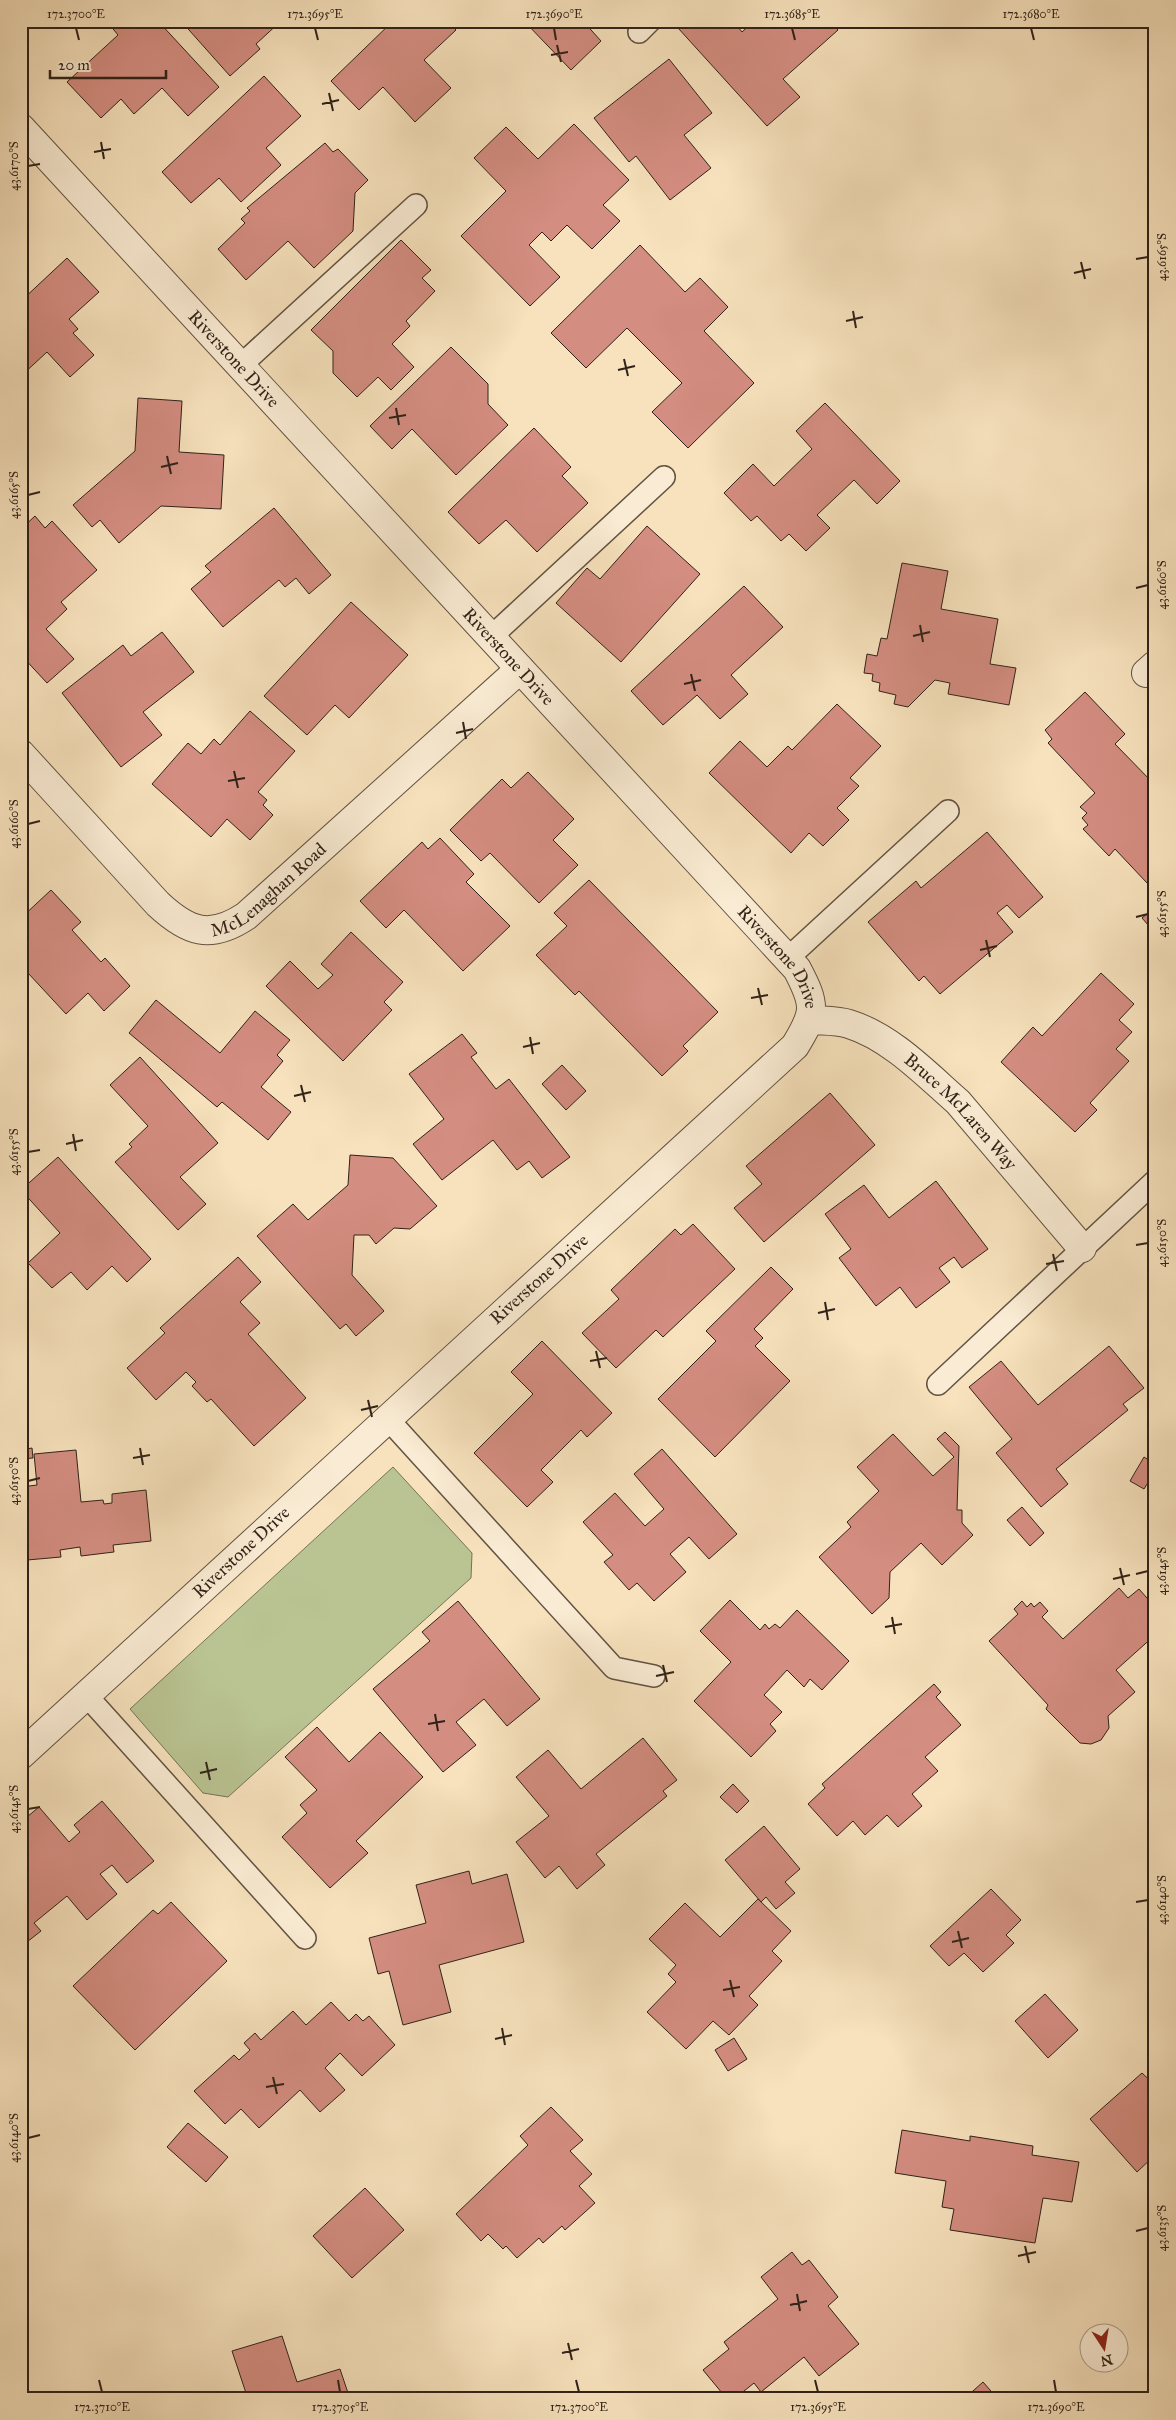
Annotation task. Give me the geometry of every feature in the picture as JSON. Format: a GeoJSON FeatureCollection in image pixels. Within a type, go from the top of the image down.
{"type":"FeatureCollection","features":[{"type":"Feature","properties":{"kind":"street","name":"Riverstone Drive"},"geometry":{"type":"LineString","coordinates":[[21,128],[788,958],[797,969],[810,993],[810,1020],[794,1046],[21,1755]]}},
{"type":"Feature","properties":{"kind":"street","name":"McLenaghan Road"},"geometry":{"type":"LineString","coordinates":[[21,754],[158,904],[175,920],[204,931],[218,930],[231,926],[246,916],[520,669]]}},
{"type":"Feature","properties":{"kind":"street","name":"Bruce McLaren Way"},"geometry":{"type":"LineString","coordinates":[[810,1020],[847,1023],[871,1033],[938,1085],[958,1102],[1082,1248]]}},
{"type":"Feature","properties":{"kind":"lane"},"geometry":{"type":"LineString","coordinates":[[240,366],[416,205]]}},
{"type":"Feature","properties":{"kind":"lane"},"geometry":{"type":"LineString","coordinates":[[491,637],[664,477]]}},
{"type":"Feature","properties":{"kind":"lane"},"geometry":{"type":"LineString","coordinates":[[788,958],[948,811]]}},
{"type":"Feature","properties":{"kind":"lane"},"geometry":{"type":"LineString","coordinates":[[938,1384],[1155,1181]]}},
{"type":"Feature","properties":{"kind":"lane"},"geometry":{"type":"LineString","coordinates":[[387,1418],[614,1668],[654,1676]]}},
{"type":"Feature","properties":{"kind":"lane"},"geometry":{"type":"LineString","coordinates":[[86,1695],[305,1938]]}},
{"type":"Feature","properties":{"kind":"green space"},"geometry":{"type":"Polygon","coordinates":[[[393,1467],[472,1553],[471,1578],[228,1797],[203,1793],[130,1709],[393,1467]]]}},
{"type":"Feature","properties":{"kind":"building"},"geometry":{"type":"Polygon","coordinates":[[[112,21],[158,21],[219,87],[188,116],[162,88],[134,114],[121,99],[101,118],[67,82],[118,35],[109,24],[112,21]]]}},
{"type":"Feature","properties":{"kind":"building"},"geometry":{"type":"Polygon","coordinates":[[[181,21],[281,21],[256,44],[260,49],[230,76],[181,21]]]}},
{"type":"Feature","properties":{"kind":"building"},"geometry":{"type":"Polygon","coordinates":[[[393,21],[448,21],[456,30],[424,60],[451,88],[415,122],[383,87],[359,110],[331,81],[393,21]]]}},
{"type":"Feature","properties":{"kind":"building"},"geometry":{"type":"Polygon","coordinates":[[[524,21],[583,21],[601,41],[571,70],[524,21]]]}},
{"type":"Feature","properties":{"kind":"building"},"geometry":{"type":"Polygon","coordinates":[[[686,21],[733,21],[742,32],[754,21],[830,21],[838,30],[783,79],[800,97],[767,126],[678,28],[686,21]]]}},
{"type":"Feature","properties":{"kind":"building"},"geometry":{"type":"Polygon","coordinates":[[[669,59],[712,113],[684,135],[711,168],[670,200],[636,156],[629,162],[594,118],[669,59]]]}},
{"type":"Feature","properties":{"kind":"building"},"geometry":{"type":"Polygon","coordinates":[[[264,76],[301,116],[266,148],[281,165],[241,202],[219,178],[191,203],[162,172],[264,76]]]}},
{"type":"Feature","properties":{"kind":"building"},"geometry":{"type":"Polygon","coordinates":[[[574,124],[629,180],[603,205],[620,221],[592,249],[567,225],[551,241],[542,232],[529,245],[560,277],[530,306],[461,236],[506,191],[474,158],[506,127],[538,159],[574,124]]]}},
{"type":"Feature","properties":{"kind":"building"},"geometry":{"type":"Polygon","coordinates":[[[325,143],[333,152],[338,149],[368,180],[355,193],[353,231],[314,268],[288,241],[246,280],[218,249],[245,223],[241,219],[250,211],[247,208],[325,143]]]}},
{"type":"Feature","properties":{"kind":"building"},"geometry":{"type":"Polygon","coordinates":[[[401,240],[431,270],[422,278],[435,291],[406,321],[410,326],[392,344],[414,367],[391,390],[378,377],[357,397],[333,373],[333,351],[311,330],[401,240]]]}},
{"type":"Feature","properties":{"kind":"building"},"geometry":{"type":"Polygon","coordinates":[[[640,245],[685,292],[700,278],[728,307],[704,331],[754,383],[688,448],[652,412],[682,383],[627,328],[586,368],[551,333],[640,245]]]}},
{"type":"Feature","properties":{"kind":"building"},"geometry":{"type":"Polygon","coordinates":[[[67,258],[99,292],[69,319],[78,329],[73,333],[94,355],[70,377],[47,352],[21,376],[21,301],[67,258]]]}},
{"type":"Feature","properties":{"kind":"building"},"geometry":{"type":"Polygon","coordinates":[[[451,347],[488,384],[488,404],[508,425],[456,475],[412,429],[392,449],[370,426],[451,347]]]}},
{"type":"Feature","properties":{"kind":"building"},"geometry":{"type":"Polygon","coordinates":[[[138,398],[182,401],[179,452],[224,455],[221,509],[161,506],[119,543],[100,520],[92,527],[73,505],[135,451],[138,398]]]}},
{"type":"Feature","properties":{"kind":"building"},"geometry":{"type":"Polygon","coordinates":[[[825,403],[900,481],[877,504],[854,480],[817,515],[830,528],[806,551],[789,534],[781,541],[757,516],[751,521],[724,493],[753,464],[774,486],[812,449],[796,431],[825,403]]]}},
{"type":"Feature","properties":{"kind":"building"},"geometry":{"type":"Polygon","coordinates":[[[534,428],[571,467],[562,476],[588,503],[537,552],[506,520],[479,544],[448,512],[534,428]]]}},
{"type":"Feature","properties":{"kind":"building"},"geometry":{"type":"Polygon","coordinates":[[[274,508],[331,575],[309,594],[296,578],[285,587],[279,580],[223,627],[191,589],[211,572],[205,566],[274,508]]]}},
{"type":"Feature","properties":{"kind":"building"},"geometry":{"type":"Polygon","coordinates":[[[35,516],[45,528],[52,521],[97,570],[61,602],[67,609],[46,629],[74,659],[47,683],[21,655],[21,529],[35,516]]]}},
{"type":"Feature","properties":{"kind":"building"},"geometry":{"type":"Polygon","coordinates":[[[647,526],[700,574],[621,662],[556,603],[587,568],[600,579],[647,526]]]}},
{"type":"Feature","properties":{"kind":"building"},"geometry":{"type":"Polygon","coordinates":[[[902,563],[948,571],[941,609],[998,619],[990,664],[1016,668],[1009,705],[948,694],[950,683],[935,680],[908,707],[894,704],[896,695],[879,691],[880,683],[872,681],[873,674],[864,673],[867,654],[877,656],[881,638],[887,639],[902,563]]]}},
{"type":"Feature","properties":{"kind":"building"},"geometry":{"type":"Polygon","coordinates":[[[744,586],[783,627],[731,675],[748,694],[720,719],[697,695],[663,725],[631,691],[744,586]]]}},
{"type":"Feature","properties":{"kind":"building"},"geometry":{"type":"Polygon","coordinates":[[[351,602],[408,655],[349,718],[335,705],[307,735],[264,696],[351,602]]]}},
{"type":"Feature","properties":{"kind":"building"},"geometry":{"type":"Polygon","coordinates":[[[162,632],[194,672],[143,712],[162,735],[121,767],[62,693],[123,645],[131,656],[162,632]]]}},
{"type":"Feature","properties":{"kind":"building"},"geometry":{"type":"Polygon","coordinates":[[[1085,692],[1125,734],[1115,744],[1155,785],[1155,875],[1147,883],[1115,849],[1109,856],[1083,829],[1088,825],[1082,818],[1087,813],[1080,807],[1095,793],[1048,743],[1052,739],[1045,730],[1085,692]]]}},
{"type":"Feature","properties":{"kind":"building"},"geometry":{"type":"Polygon","coordinates":[[[837,704],[881,746],[850,778],[859,786],[837,808],[849,820],[823,846],[809,833],[791,853],[709,773],[740,741],[767,767],[788,746],[792,750],[837,704]]]}},
{"type":"Feature","properties":{"kind":"building"},"geometry":{"type":"Polygon","coordinates":[[[250,711],[295,751],[258,792],[267,800],[263,805],[273,815],[250,840],[227,819],[211,837],[152,784],[188,743],[201,754],[214,739],[220,745],[250,711]]]}},
{"type":"Feature","properties":{"kind":"building"},"geometry":{"type":"Polygon","coordinates":[[[528,772],[574,819],[553,840],[578,865],[539,903],[490,853],[481,861],[450,830],[502,779],[511,788],[528,772]]]}},
{"type":"Feature","properties":{"kind":"building"},"geometry":{"type":"Polygon","coordinates":[[[987,832],[1043,897],[1019,918],[1007,905],[997,913],[1013,932],[940,994],[924,976],[919,981],[868,922],[916,881],[921,888],[987,832]]]}},
{"type":"Feature","properties":{"kind":"building"},"geometry":{"type":"Polygon","coordinates":[[[440,838],[474,874],[466,882],[510,926],[463,971],[404,910],[386,928],[360,901],[422,842],[428,849],[440,838]]]}},
{"type":"Feature","properties":{"kind":"building"},"geometry":{"type":"Polygon","coordinates":[[[589,880],[718,1012],[683,1046],[688,1051],[662,1076],[579,991],[575,995],[536,955],[567,926],[554,913],[589,880]]]}},
{"type":"Feature","properties":{"kind":"building"},"geometry":{"type":"Polygon","coordinates":[[[51,890],[81,922],[72,930],[101,962],[105,958],[130,986],[104,1011],[88,993],[66,1014],[28,973],[21,978],[21,918],[51,890]]]}},
{"type":"Feature","properties":{"kind":"building"},"geometry":{"type":"Polygon","coordinates":[[[1155,907],[1155,933],[1142,918],[1155,907]]]}},
{"type":"Feature","properties":{"kind":"building"},"geometry":{"type":"Polygon","coordinates":[[[351,932],[403,982],[384,1002],[392,1010],[343,1061],[266,986],[290,961],[318,989],[333,975],[321,964],[351,932]]]}},
{"type":"Feature","properties":{"kind":"building"},"geometry":{"type":"Polygon","coordinates":[[[1101,973],[1134,1004],[1119,1020],[1132,1032],[1116,1049],[1129,1061],[1090,1103],[1097,1110],[1075,1132],[1001,1062],[1033,1027],[1042,1036],[1101,973]]]}},
{"type":"Feature","properties":{"kind":"building"},"geometry":{"type":"Polygon","coordinates":[[[156,1000],[220,1053],[255,1011],[290,1040],[277,1055],[283,1061],[261,1087],[291,1112],[268,1140],[222,1102],[217,1107],[129,1033],[156,1000]]]}},
{"type":"Feature","properties":{"kind":"building"},"geometry":{"type":"Polygon","coordinates":[[[462,1034],[477,1053],[471,1057],[496,1089],[509,1079],[570,1157],[542,1178],[529,1161],[517,1170],[493,1140],[442,1180],[413,1144],[444,1119],[409,1074],[462,1034]]]}},
{"type":"Feature","properties":{"kind":"building"},"geometry":{"type":"Polygon","coordinates":[[[140,1057],[218,1143],[180,1177],[206,1204],[178,1230],[115,1162],[132,1147],[129,1144],[148,1126],[110,1085],[140,1057]]]}},
{"type":"Feature","properties":{"kind":"building"},"geometry":{"type":"Polygon","coordinates":[[[562,1065],[586,1091],[566,1110],[542,1084],[562,1065]]]}},
{"type":"Feature","properties":{"kind":"building"},"geometry":{"type":"Polygon","coordinates":[[[830,1093],[875,1145],[764,1242],[734,1208],[762,1184],[746,1166],[830,1093]]]}},
{"type":"Feature","properties":{"kind":"building"},"geometry":{"type":"Polygon","coordinates":[[[350,1155],[393,1158],[437,1206],[410,1229],[394,1228],[376,1244],[369,1235],[354,1235],[352,1275],[384,1311],[356,1336],[346,1324],[340,1329],[257,1236],[293,1204],[308,1220],[348,1185],[350,1155]]]}},
{"type":"Feature","properties":{"kind":"building"},"geometry":{"type":"Polygon","coordinates":[[[58,1157],[151,1259],[127,1282],[112,1266],[87,1290],[71,1272],[52,1288],[28,1263],[60,1233],[21,1190],[58,1157]]]}},
{"type":"Feature","properties":{"kind":"building"},"geometry":{"type":"Polygon","coordinates":[[[936,1181],[988,1249],[962,1268],[954,1257],[939,1268],[950,1282],[916,1308],[900,1287],[876,1306],[839,1258],[851,1249],[825,1214],[864,1185],[889,1218],[936,1181]]]}},
{"type":"Feature","properties":{"kind":"building"},"geometry":{"type":"Polygon","coordinates":[[[693,1224],[735,1269],[663,1337],[656,1330],[616,1368],[582,1333],[619,1299],[611,1290],[675,1229],[681,1235],[693,1224]]]}},
{"type":"Feature","properties":{"kind":"building"},"geometry":{"type":"Polygon","coordinates":[[[238,1257],[261,1282],[240,1302],[260,1323],[248,1334],[306,1398],[254,1446],[211,1399],[207,1402],[192,1386],[196,1382],[186,1372],[156,1400],[127,1368],[165,1333],[160,1328],[238,1257]]]}},
{"type":"Feature","properties":{"kind":"building"},"geometry":{"type":"Polygon","coordinates":[[[771,1267],[793,1289],[754,1329],[763,1338],[755,1346],[790,1381],[715,1457],[658,1399],[716,1341],[706,1331],[771,1267]]]}},
{"type":"Feature","properties":{"kind":"building"},"geometry":{"type":"Polygon","coordinates":[[[542,1341],[612,1413],[587,1437],[581,1430],[541,1470],[553,1482],[527,1507],[474,1453],[533,1394],[511,1372],[542,1341]]]}},
{"type":"Feature","properties":{"kind":"building"},"geometry":{"type":"Polygon","coordinates":[[[1109,1346],[1144,1388],[1123,1404],[1128,1410],[1056,1469],[1068,1484],[1041,1507],[996,1453],[1012,1439],[969,1387],[1001,1361],[1038,1405],[1109,1346]]]}},
{"type":"Feature","properties":{"kind":"building"},"geometry":{"type":"Polygon","coordinates":[[[945,1432],[959,1446],[957,1510],[962,1510],[962,1523],[973,1535],[942,1565],[921,1543],[890,1572],[889,1598],[872,1614],[819,1557],[851,1527],[847,1522],[879,1491],[857,1467],[893,1434],[933,1476],[954,1457],[937,1439],[945,1432]]]}},
{"type":"Feature","properties":{"kind":"building"},"geometry":{"type":"Polygon","coordinates":[[[32,1448],[33,1458],[21,1459],[21,1450],[32,1448]]]}},
{"type":"Feature","properties":{"kind":"building"},"geometry":{"type":"Polygon","coordinates":[[[662,1449],[737,1534],[709,1559],[689,1537],[670,1554],[686,1572],[654,1601],[637,1583],[629,1590],[604,1562],[613,1555],[583,1522],[615,1493],[645,1526],[664,1509],[634,1474],[662,1449]]]}},
{"type":"Feature","properties":{"kind":"building"},"geometry":{"type":"Polygon","coordinates":[[[76,1450],[81,1502],[103,1500],[104,1504],[112,1503],[112,1494],[146,1490],[151,1541],[113,1545],[114,1552],[81,1556],[80,1547],[60,1550],[61,1557],[27,1560],[26,1542],[21,1543],[21,1487],[37,1485],[34,1454],[76,1450]]]}},
{"type":"Feature","properties":{"kind":"building"},"geometry":{"type":"Polygon","coordinates":[[[1144,1457],[1155,1464],[1155,1471],[1144,1489],[1130,1481],[1144,1457]]]}},
{"type":"Feature","properties":{"kind":"building"},"geometry":{"type":"Polygon","coordinates":[[[1022,1507],[1044,1533],[1030,1546],[1007,1520],[1022,1507]]]}},
{"type":"Feature","properties":{"kind":"building"},"geometry":{"type":"Polygon","coordinates":[[[1119,1588],[1128,1598],[1139,1589],[1155,1607],[1155,1635],[1116,1670],[1135,1692],[1108,1716],[1109,1728],[1101,1740],[1091,1744],[1080,1743],[1046,1709],[1048,1705],[989,1641],[1018,1614],[1014,1609],[1022,1601],[1027,1607],[1031,1603],[1034,1607],[1040,1602],[1048,1611],[1042,1617],[1063,1639],[1119,1588]]]}},
{"type":"Feature","properties":{"kind":"building"},"geometry":{"type":"Polygon","coordinates":[[[730,1600],[760,1630],[765,1624],[769,1629],[775,1624],[780,1628],[797,1610],[849,1661],[822,1690],[810,1679],[804,1687],[787,1670],[764,1695],[782,1712],[770,1724],[776,1731],[751,1757],[694,1701],[731,1662],[700,1631],[730,1600]]]}},
{"type":"Feature","properties":{"kind":"building"},"geometry":{"type":"Polygon","coordinates":[[[458,1601],[540,1699],[507,1726],[484,1699],[456,1722],[476,1745],[443,1772],[373,1689],[430,1641],[422,1632],[458,1601]]]}},
{"type":"Feature","properties":{"kind":"building"},"geometry":{"type":"Polygon","coordinates":[[[934,1684],[941,1692],[936,1697],[961,1725],[925,1757],[938,1771],[912,1794],[922,1806],[898,1827],[887,1815],[865,1835],[853,1821],[837,1836],[808,1804],[825,1788],[822,1784],[934,1684]]]}},
{"type":"Feature","properties":{"kind":"building"},"geometry":{"type":"Polygon","coordinates":[[[317,1727],[349,1762],[380,1732],[423,1777],[356,1841],[368,1853],[330,1888],[282,1837],[307,1813],[300,1805],[317,1790],[285,1757],[317,1727]]]}},
{"type":"Feature","properties":{"kind":"building"},"geometry":{"type":"Polygon","coordinates":[[[643,1738],[677,1780],[663,1791],[667,1796],[596,1854],[605,1865],[577,1889],[559,1866],[545,1878],[516,1842],[549,1816],[516,1777],[548,1750],[581,1789],[643,1738]]]}},
{"type":"Feature","properties":{"kind":"building"},"geometry":{"type":"Polygon","coordinates":[[[733,1784],[749,1801],[737,1813],[720,1797],[733,1784]]]}},
{"type":"Feature","properties":{"kind":"building"},"geometry":{"type":"Polygon","coordinates":[[[102,1801],[154,1861],[127,1883],[112,1865],[100,1874],[117,1894],[87,1920],[67,1896],[34,1923],[41,1931],[27,1942],[21,1935],[21,1822],[39,1807],[69,1842],[80,1832],[74,1825],[102,1801]]]}},
{"type":"Feature","properties":{"kind":"building"},"geometry":{"type":"Polygon","coordinates":[[[764,1826],[800,1869],[785,1882],[795,1893],[776,1909],[766,1897],[761,1902],[725,1860],[764,1826]]]}},
{"type":"Feature","properties":{"kind":"building"},"geometry":{"type":"Polygon","coordinates":[[[469,1871],[472,1884],[507,1874],[524,1942],[439,1965],[451,2012],[403,2025],[389,1971],[378,1974],[369,1938],[426,1923],[416,1885],[469,1871]]]}},
{"type":"Feature","properties":{"kind":"building"},"geometry":{"type":"Polygon","coordinates":[[[991,1889],[1021,1920],[1006,1935],[1014,1943],[983,1972],[964,1953],[949,1966],[930,1946],[991,1889]]]}},
{"type":"Feature","properties":{"kind":"building"},"geometry":{"type":"Polygon","coordinates":[[[758,1899],[791,1931],[772,1951],[782,1961],[749,1996],[758,2005],[729,2035],[713,2021],[686,2049],[647,2012],[676,1982],[668,1974],[676,1965],[649,1939],[685,1903],[720,1937],[758,1899]]]}},
{"type":"Feature","properties":{"kind":"building"},"geometry":{"type":"Polygon","coordinates":[[[171,1902],[227,1961],[135,2050],[73,1986],[153,1910],[158,1914],[171,1902]]]}},
{"type":"Feature","properties":{"kind":"building"},"geometry":{"type":"Polygon","coordinates":[[[1045,1994],[1078,2030],[1048,2058],[1015,2021],[1045,1994]]]}},
{"type":"Feature","properties":{"kind":"building"},"geometry":{"type":"Polygon","coordinates":[[[331,2002],[349,2021],[356,2014],[363,2021],[369,2016],[395,2045],[362,2076],[340,2053],[325,2068],[345,2090],[320,2112],[300,2090],[259,2128],[241,2109],[225,2124],[194,2091],[234,2055],[239,2060],[250,2050],[244,2043],[255,2033],[261,2040],[293,2011],[306,2025],[331,2002]]]}},
{"type":"Feature","properties":{"kind":"building"},"geometry":{"type":"Polygon","coordinates":[[[734,2038],[747,2059],[728,2071],[715,2050],[734,2038]]]}},
{"type":"Feature","properties":{"kind":"building"},"geometry":{"type":"Polygon","coordinates":[[[1142,2073],[1155,2085],[1155,2136],[1152,2138],[1155,2142],[1155,2155],[1137,2172],[1090,2119],[1142,2073]]]}},
{"type":"Feature","properties":{"kind":"building"},"geometry":{"type":"Polygon","coordinates":[[[551,2107],[583,2140],[570,2151],[592,2174],[579,2186],[595,2203],[565,2230],[562,2226],[543,2243],[539,2238],[517,2258],[506,2246],[503,2249],[488,2234],[481,2241],[456,2214],[528,2145],[520,2136],[551,2107]]]}},
{"type":"Feature","properties":{"kind":"building"},"geometry":{"type":"Polygon","coordinates":[[[188,2123],[228,2157],[206,2182],[167,2147],[188,2123]]]}},
{"type":"Feature","properties":{"kind":"building"},"geometry":{"type":"Polygon","coordinates":[[[902,2130],[970,2141],[970,2136],[1033,2146],[1032,2155],[1079,2162],[1072,2202],[1043,2198],[1035,2243],[950,2230],[954,2209],[942,2207],[946,2181],[895,2173],[902,2130]]]}},
{"type":"Feature","properties":{"kind":"building"},"geometry":{"type":"Polygon","coordinates":[[[365,2188],[404,2230],[352,2278],[313,2236],[365,2188]]]}},
{"type":"Feature","properties":{"kind":"building"},"geometry":{"type":"Polygon","coordinates":[[[792,2252],[802,2265],[809,2260],[838,2297],[828,2306],[859,2344],[819,2376],[804,2357],[761,2392],[754,2383],[734,2399],[727,2399],[703,2370],[729,2349],[724,2342],[778,2299],[761,2277],[792,2252]]]}},
{"type":"Feature","properties":{"kind":"building"},"geometry":{"type":"Polygon","coordinates":[[[282,2336],[297,2382],[340,2369],[350,2399],[248,2399],[232,2351],[282,2336]]]}},
{"type":"Feature","properties":{"kind":"building"},"geometry":{"type":"Polygon","coordinates":[[[983,2382],[998,2399],[964,2399],[983,2382]]]}}]}
